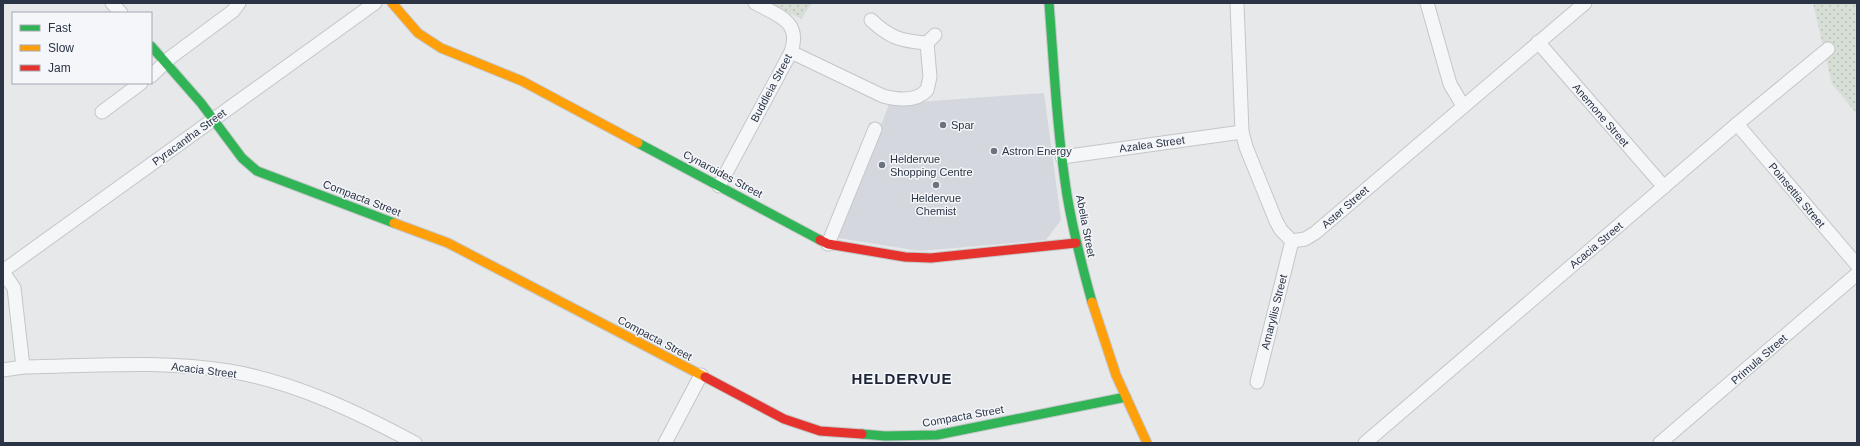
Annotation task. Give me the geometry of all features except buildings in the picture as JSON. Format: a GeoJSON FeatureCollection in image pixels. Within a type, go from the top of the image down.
{"type":"FeatureCollection","features":[{"type":"Feature","properties":{"kind":"street"},"geometry":{"type":"LineString","coordinates":[[112,3],[120,12]]}},
{"type":"Feature","properties":{"kind":"street"},"geometry":{"type":"LineString","coordinates":[[152,75],[171,57],[234,11],[239,3]]}},
{"type":"Feature","properties":{"kind":"street","name":"Pyracantha Street"},"geometry":{"type":"LineString","coordinates":[[3,272],[375,3]]}},
{"type":"Feature","properties":{"kind":"street","name":"Cynaroides Street"},"geometry":{"type":"LineString","coordinates":[[392,3],[418,33],[441,48],[522,81],[828,244],[905,257],[931,258],[1076,243]]}},
{"type":"Feature","properties":{"kind":"street","name":"Buddleia Street"},"geometry":{"type":"LineString","coordinates":[[718,186],[791,52],[794,38],[789,22],[755,3]]}},
{"type":"Feature","properties":{"kind":"street","name":"Abelia Street"},"geometry":{"type":"LineString","coordinates":[[1049,3],[1062,157],[1076,243],[1104,342],[1126,397],[1147,443]]}},
{"type":"Feature","properties":{"kind":"street"},"geometry":{"type":"LineString","coordinates":[[1237,3],[1242,132],[1246,147],[1276,222],[1281,230],[1292,241]]}},
{"type":"Feature","properties":{"kind":"street"},"geometry":{"type":"LineString","coordinates":[[1427,3],[1450,84],[1463,106]]}},
{"type":"Feature","properties":{"kind":"street","name":"Aster Street"},"geometry":{"type":"LineString","coordinates":[[1292,241],[1305,239],[1315,233],[1585,3]]}},
{"type":"Feature","properties":{"kind":"street"},"geometry":{"type":"LineString","coordinates":[[791,52],[883,96],[894,99],[908,99],[924,94],[929,85],[931,39],[900,40],[889,36],[871,20]]}},
{"type":"Feature","properties":{"kind":"street","name":"Anemone Street"},"geometry":{"type":"LineString","coordinates":[[1538,42],[1664,187]]}},
{"type":"Feature","properties":{"kind":"street","name":"Compacta Street"},"geometry":{"type":"LineString","coordinates":[[152,47],[214,119],[235,151],[246,163],[257,171],[448,243],[784,419],[820,431],[939,439],[1126,397]]}},
{"type":"Feature","properties":{"kind":"street","name":"Acacia Street"},"geometry":{"type":"LineString","coordinates":[[1365,443],[1737,124],[1828,49]]}},
{"type":"Feature","properties":{"kind":"street"},"geometry":{"type":"LineString","coordinates":[[102,112],[140,84]]}},
{"type":"Feature","properties":{"kind":"street","name":"Poinsettia Street"},"geometry":{"type":"LineString","coordinates":[[1737,124],[1857,265]]}},
{"type":"Feature","properties":{"kind":"street"},"geometry":{"type":"LineString","coordinates":[[828,244],[876,129]]}},
{"type":"Feature","properties":{"kind":"street","name":"Azalea Street"},"geometry":{"type":"LineString","coordinates":[[1062,157],[1242,132]]}},
{"type":"Feature","properties":{"kind":"street","name":"Amaryllis Street"},"geometry":{"type":"LineString","coordinates":[[1256,382],[1292,241]]}},
{"type":"Feature","properties":{"kind":"street"},"geometry":{"type":"LineString","coordinates":[[3,272],[14,288],[23,367]]}},
{"type":"Feature","properties":{"kind":"street","name":"Primula Street"},"geometry":{"type":"LineString","coordinates":[[1660,443],[1857,274]]}},
{"type":"Feature","properties":{"kind":"street","name":"Acacia Street"},"geometry":{"type":"LineString","coordinates":[[3,370],[23,367],[157,364],[229,372],[297,389],[363,416],[415,443]]}},
{"type":"Feature","properties":{"kind":"street"},"geometry":{"type":"LineString","coordinates":[[665,443],[701,375]]}},
{"type":"Feature","properties":{"kind":"shaded area"},"geometry":{"type":"Polygon","coordinates":[[[770,3],[812,3],[801,19],[770,3]]]}},
{"type":"Feature","properties":{"kind":"shaded area"},"geometry":{"type":"Polygon","coordinates":[[[1813,3],[1857,3],[1857,114],[1832,84],[1813,3]]]}},
{"type":"Feature","properties":{"kind":"shaded area"},"geometry":{"type":"Polygon","coordinates":[[[1044,93],[1061,220],[1046,240],[920,251],[838,238],[889,104],[1044,93]]]}},
{"type":"Feature","properties":{"kind":"traffic: fast"},"geometry":{"type":"LineString","coordinates":[[1049,3],[1058,123],[1067,195],[1078,248],[1092,302]]}},
{"type":"Feature","properties":{"kind":"traffic: fast"},"geometry":{"type":"LineString","coordinates":[[152,47],[201,103],[242,158],[257,171],[394,223]]}},
{"type":"Feature","properties":{"kind":"traffic: fast"},"geometry":{"type":"LineString","coordinates":[[638,143],[820,240]]}},
{"type":"Feature","properties":{"kind":"traffic: fast"},"geometry":{"type":"LineString","coordinates":[[862,434],[885,436],[937,435],[1126,397]]}},
{"type":"Feature","properties":{"kind":"traffic: slow"},"geometry":{"type":"LineString","coordinates":[[392,3],[418,33],[441,48],[522,81],[638,143]]}},
{"type":"Feature","properties":{"kind":"traffic: slow"},"geometry":{"type":"LineString","coordinates":[[394,223],[448,243],[705,377]]}},
{"type":"Feature","properties":{"kind":"traffic: slow"},"geometry":{"type":"LineString","coordinates":[[1092,302],[1116,375],[1147,443]]}},
{"type":"Feature","properties":{"kind":"traffic: jam"},"geometry":{"type":"LineString","coordinates":[[820,240],[828,244],[905,257],[931,258],[1076,243]]}},
{"type":"Feature","properties":{"kind":"traffic: jam"},"geometry":{"type":"LineString","coordinates":[[705,377],[784,419],[820,431],[862,434]]}},
{"type":"Feature","properties":{"kind":"place","name":"Spar"},"geometry":{"type":"Point","coordinates":[943,125]}},
{"type":"Feature","properties":{"kind":"place","name":"Astron Energy"},"geometry":{"type":"Point","coordinates":[994,151]}},
{"type":"Feature","properties":{"kind":"place","name":"Heldervue Shopping Centre"},"geometry":{"type":"Point","coordinates":[882,165]}},
{"type":"Feature","properties":{"kind":"place","name":"Heldervue Chemist"},"geometry":{"type":"Point","coordinates":[936,185]}},
{"type":"Feature","properties":{"kind":"district","name":"HELDERVUE"},"geometry":{"type":"Point","coordinates":[902,379]}}]}
